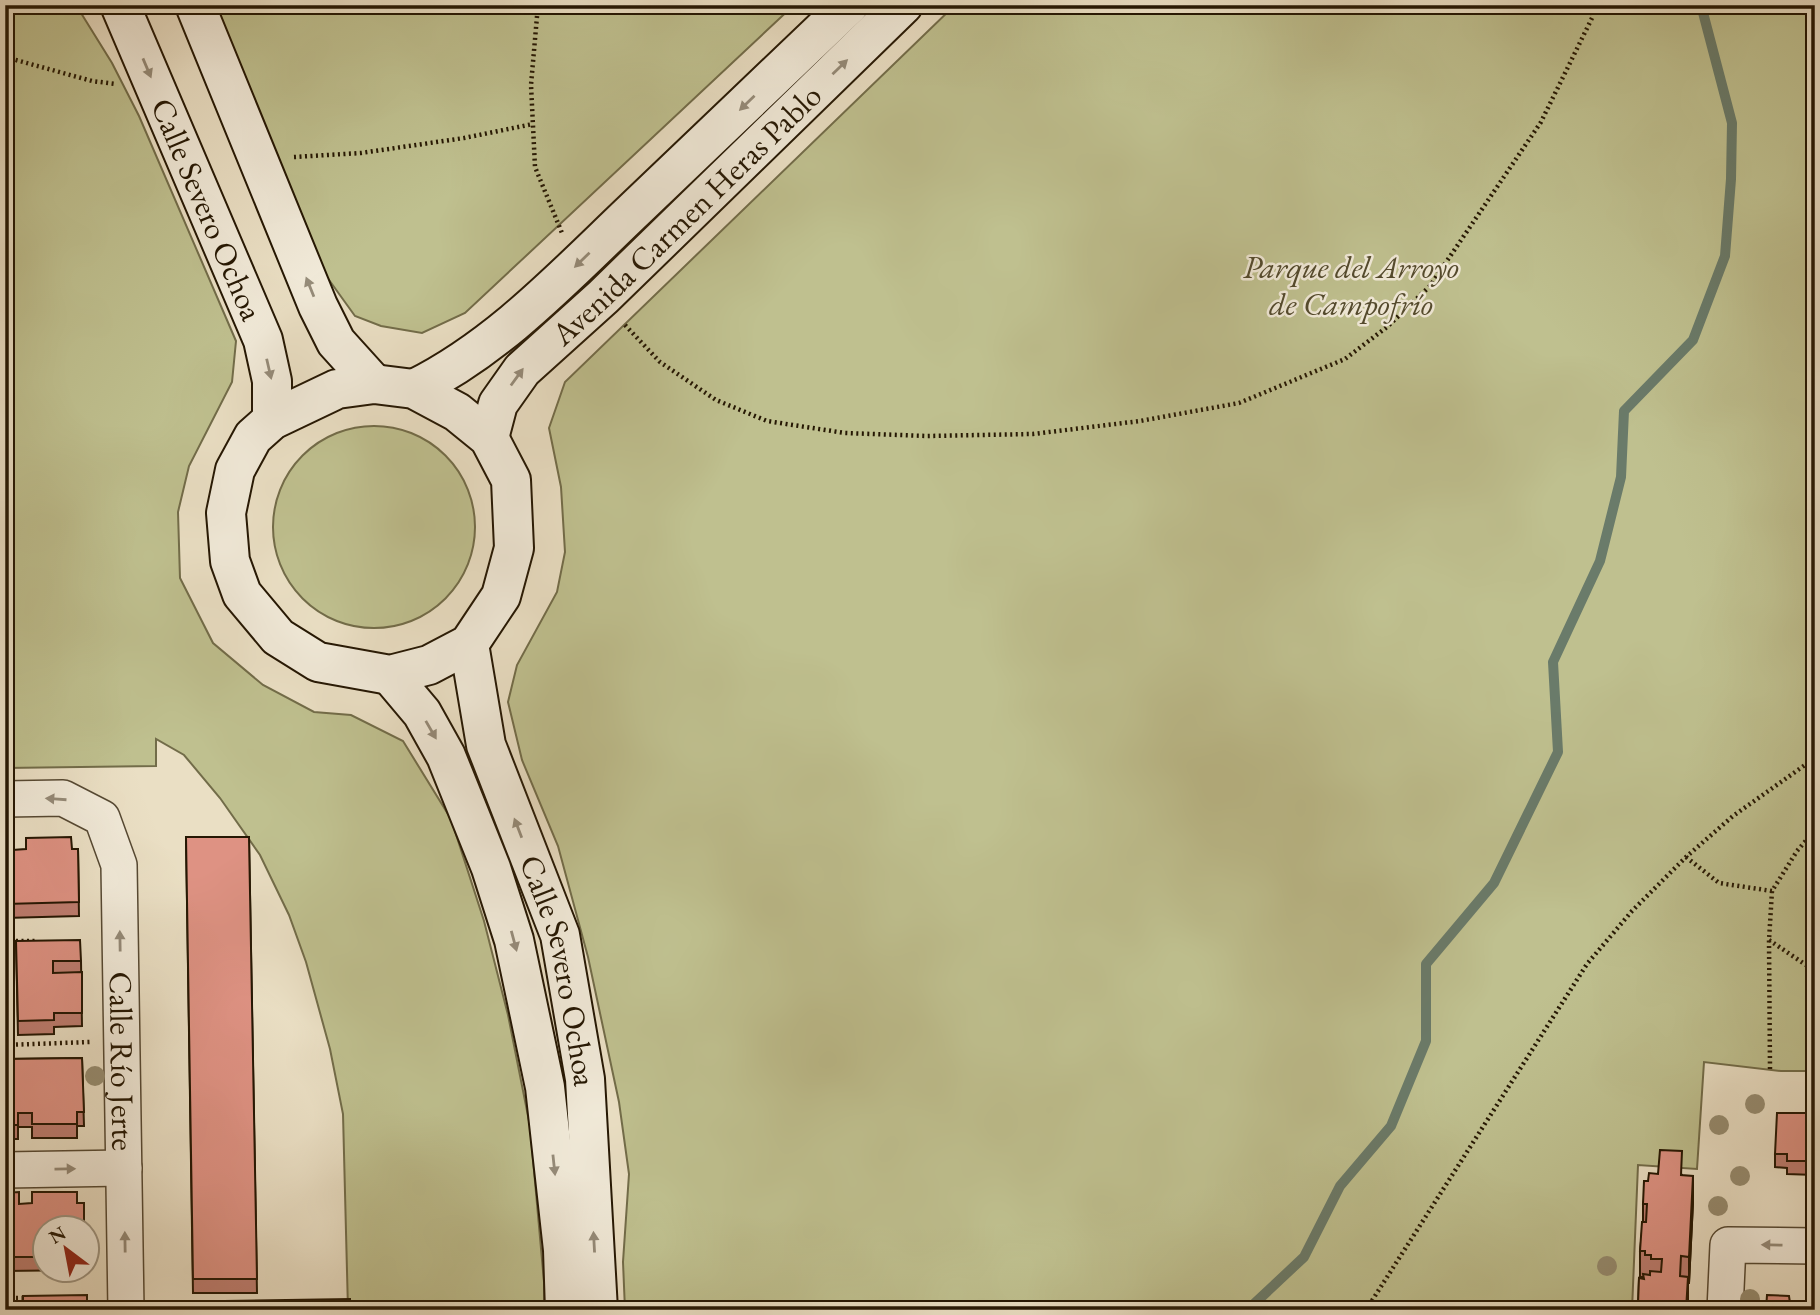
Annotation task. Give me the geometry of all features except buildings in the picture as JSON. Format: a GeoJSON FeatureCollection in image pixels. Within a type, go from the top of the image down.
{"type":"FeatureCollection","features":[{"type":"Feature","properties":{"kind":"main road","name":"Calle Severo Ochoa"},"geometry":{"type":"LineString","coordinates":[[120,5],[263,340],[272,382],[272,419]]}},
{"type":"Feature","properties":{"kind":"main road","name":"Calle Severo Ochoa"},"geometry":{"type":"LineString","coordinates":[[195,5],[317,306],[336,342],[374,384]]}},
{"type":"Feature","properties":{"kind":"main road","name":"Avenida Carmen Heras Pablo"},"geometry":{"type":"LineString","coordinates":[[414,389],[443,374],[488,344],[518,319],[849,5]]}},
{"type":"Feature","properties":{"kind":"main road","name":"Avenida Carmen Heras Pablo"},"geometry":{"type":"LineString","coordinates":[[489,439],[498,404],[522,369],[603,297],[903,5]]}},
{"type":"Feature","properties":{"kind":"main road"},"geometry":{"type":"LineString","coordinates":[[374,384],[414,389],[457,412],[489,439],[511,480],[514,548],[500,596],[469,644],[429,665],[390,675],[318,662],[278,637],[242,594],[230,561],[226,513],[235,470],[253,437],[272,419],[337,389],[374,384]]}},
{"type":"Feature","properties":{"kind":"main road","name":"Calle Severo Ochoa"},"geometry":{"type":"LineString","coordinates":[[469,644],[485,745],[560,935],[586,1079],[598,1310]]}},
{"type":"Feature","properties":{"kind":"main road","name":"Calle Severo Ochoa"},"geometry":{"type":"LineString","coordinates":[[390,675],[422,713],[446,756],[491,868],[514,940],[545,1087],[563,1250],[565,1310]]}},
{"type":"Feature","properties":{"kind":"street","name":"Calle Río Jerte"},"geometry":{"type":"LineString","coordinates":[[5,799],[63,798],[102,818],[119,865],[126,1310]]}},
{"type":"Feature","properties":{"kind":"street"},"geometry":{"type":"LineString","coordinates":[[5,1170],[124,1168]]}},
{"type":"Feature","properties":{"kind":"street"},"geometry":{"type":"LineString","coordinates":[[1725,1310],[1728,1245],[1815,1247]]}},
{"type":"Feature","properties":{"kind":"path"},"geometry":{"type":"LineString","coordinates":[[537,5],[531,85],[536,167],[576,266]]}},
{"type":"Feature","properties":{"kind":"path"},"geometry":{"type":"LineString","coordinates":[[603,297],[660,362],[716,400],[767,421],[845,433],[928,436],[1033,434],[1140,421],[1239,403],[1345,359],[1387,327],[1430,286],[1541,122],[1593,16],[1591,5]]}},
{"type":"Feature","properties":{"kind":"path"},"geometry":{"type":"LineString","coordinates":[[5,57],[92,81],[156,89]]}},
{"type":"Feature","properties":{"kind":"path"},"geometry":{"type":"LineString","coordinates":[[258,159],[361,153],[464,138],[533,124]]}},
{"type":"Feature","properties":{"kind":"path"},"geometry":{"type":"LineString","coordinates":[[1366,1310],[1587,964],[1632,911],[1686,857],[1733,816],[1815,760]]}},
{"type":"Feature","properties":{"kind":"path"},"geometry":{"type":"LineString","coordinates":[[1770,1069],[1769,940],[1772,891],[1797,851],[1815,830]]}},
{"type":"Feature","properties":{"kind":"path"},"geometry":{"type":"LineString","coordinates":[[1686,857],[1719,883],[1772,891]]}},
{"type":"Feature","properties":{"kind":"path"},"geometry":{"type":"LineString","coordinates":[[1769,940],[1806,965],[1815,964]]}},
{"type":"Feature","properties":{"kind":"path"},"geometry":{"type":"LineString","coordinates":[[5,941],[44,941]]}},
{"type":"Feature","properties":{"kind":"path"},"geometry":{"type":"LineString","coordinates":[[5,1045],[122,1041]]}},
{"type":"Feature","properties":{"kind":"path"},"geometry":{"type":"LineString","coordinates":[[5,1298],[32,1298]]}},
{"type":"Feature","properties":{"kind":"green space"},"geometry":{"type":"Polygon","coordinates":[[[5,5],[76,5],[112,63],[139,116],[236,341],[232,382],[189,466],[178,512],[180,578],[213,643],[263,685],[314,712],[351,715],[403,741],[451,819],[484,921],[508,1015],[530,1126],[544,1282],[544,1310],[348,1310],[343,1114],[330,1049],[306,962],[289,915],[260,855],[220,798],[184,755],[156,739],[156,766],[5,768],[5,5]]]}},
{"type":"Feature","properties":{"kind":"green space"},"geometry":{"type":"Polygon","coordinates":[[[209,5],[794,5],[465,313],[422,333],[381,326],[355,316],[319,266],[209,5]]]}},
{"type":"Feature","properties":{"kind":"green space","name":"Parque del Arroyo de Campofrío"},"geometry":{"type":"Polygon","coordinates":[[[955,5],[1815,5],[1815,1071],[1781,1071],[1704,1062],[1697,1169],[1638,1165],[1632,1310],[625,1310],[623,1262],[629,1174],[619,1102],[588,957],[558,846],[522,760],[508,702],[517,665],[557,592],[565,552],[561,487],[549,428],[565,382],[955,5]]]}},
{"type":"Feature","properties":{"kind":"green space"},"geometry":{"type":"Polygon","coordinates":[[[374,426],[413,434],[430,443],[445,456],[458,471],[467,488],[475,527],[467,566],[458,583],[445,598],[430,611],[413,620],[374,628],[335,620],[318,611],[303,598],[290,583],[281,566],[273,527],[281,488],[290,471],[303,456],[318,443],[335,434],[374,426]]]}},
{"type":"Feature","properties":{"kind":"waterway"},"geometry":{"type":"LineString","coordinates":[[1251,1310],[1255,1303],[1304,1257],[1340,1186],[1391,1126],[1426,1041],[1426,964],[1494,883],[1558,752],[1553,662],[1600,561],[1621,477],[1624,411],[1693,340],[1725,256],[1732,123],[1701,5]]}}]}
